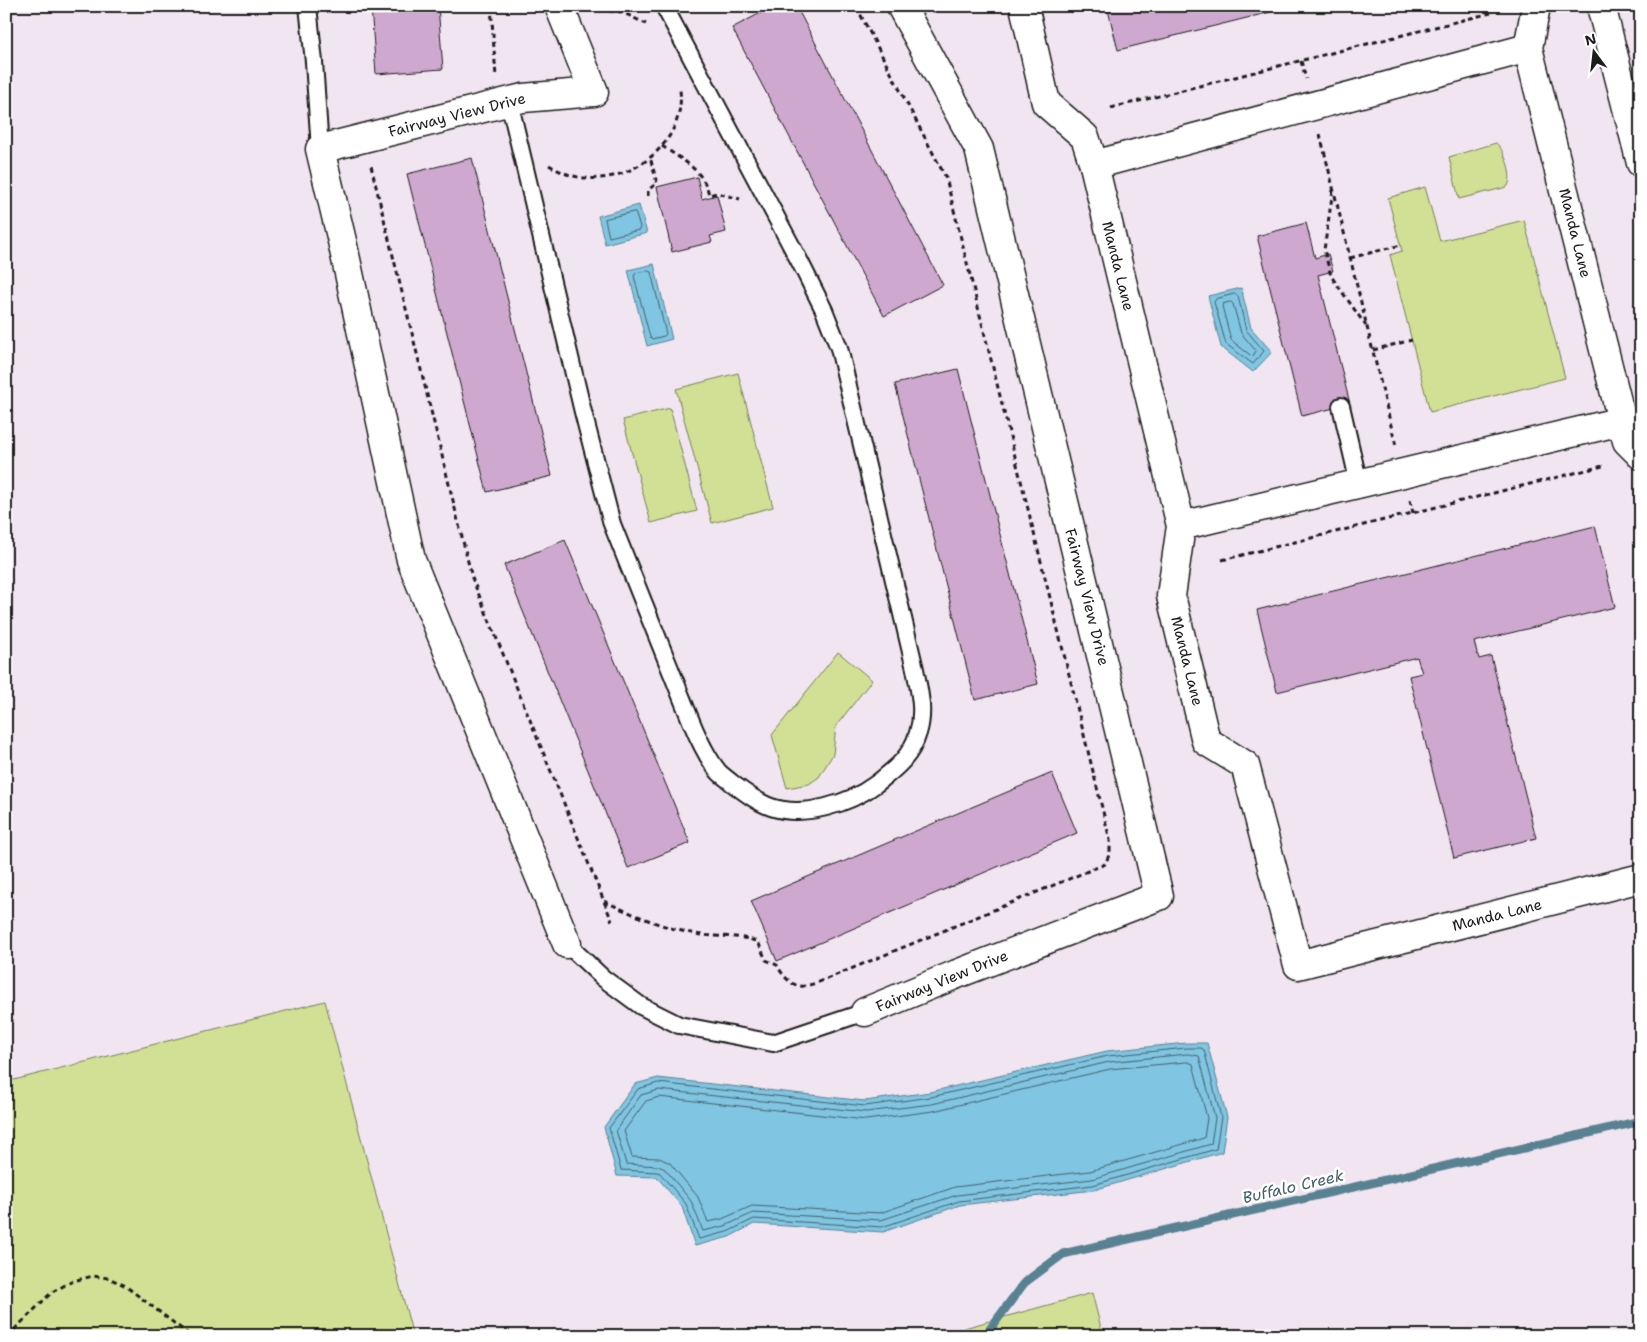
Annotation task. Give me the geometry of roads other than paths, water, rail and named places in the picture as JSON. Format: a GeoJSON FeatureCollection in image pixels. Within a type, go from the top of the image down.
{"type":"FeatureCollection","features":[{"type":"Feature","properties":{"kind":"street","name":"Fairway View Drive"},"geometry":{"type":"LineString","coordinates":[[320,149],[523,98],[594,92],[559,6]]}},
{"type":"Feature","properties":{"kind":"street","name":"Fairway View Drive"},"geometry":{"type":"LineString","coordinates":[[865,1012],[957,974],[1159,896],[979,149],[901,6]]}},
{"type":"Feature","properties":{"kind":"street","name":"Manda Lane"},"geometry":{"type":"LineString","coordinates":[[1024,6],[1046,103],[1085,137],[1094,165],[1181,526],[1171,596],[1206,741],[1245,765],[1298,965],[1641,878]]}},
{"type":"Feature","properties":{"kind":"street","name":"Manda Lane"},"geometry":{"type":"LineString","coordinates":[[1536,6],[1528,48],[1627,441],[1641,455]]}},
{"type":"Feature","properties":{"kind":"street"},"geometry":{"type":"LineString","coordinates":[[1601,6],[1641,163]]}},
{"type":"Feature","properties":{"kind":"street"},"geometry":{"type":"LineString","coordinates":[[1094,165],[1528,48]]}},
{"type":"Feature","properties":{"kind":"street"},"geometry":{"type":"LineString","coordinates":[[320,149],[342,241],[411,560],[567,944]]}},
{"type":"Feature","properties":{"kind":"street"},"geometry":{"type":"LineString","coordinates":[[1181,526],[1622,421]]}},
{"type":"Feature","properties":{"kind":"lane"},"geometry":{"type":"LineString","coordinates":[[308,6],[320,149]]}},
{"type":"Feature","properties":{"kind":"lane"},"geometry":{"type":"LineString","coordinates":[[509,101],[612,524],[690,721],[704,751],[719,772],[744,792],[772,807],[792,810],[817,809],[845,802],[871,788],[895,769],[912,751],[919,731],[922,705],[915,669],[839,348],[824,310],[664,6]]}},
{"type":"Feature","properties":{"kind":"lane"},"geometry":{"type":"LineString","coordinates":[[1340,406],[1359,484]]}},
{"type":"Feature","properties":{"kind":"lane"},"geometry":{"type":"LineString","coordinates":[[567,944],[603,978],[641,1006],[678,1025],[772,1043],[865,1012]]}},
{"type":"Feature","properties":{"kind":"water"},"geometry":{"type":"Polygon","coordinates":[[[639,205],[647,233],[605,244],[598,216],[639,205]]]}},
{"type":"Feature","properties":{"kind":"water"},"geometry":{"type":"Polygon","coordinates":[[[654,264],[672,339],[647,346],[628,270],[654,264]]]}},
{"type":"Feature","properties":{"kind":"water"},"geometry":{"type":"Polygon","coordinates":[[[1241,288],[1251,328],[1272,352],[1253,372],[1221,347],[1208,296],[1241,288]]]}},
{"type":"Feature","properties":{"kind":"water"},"geometry":{"type":"Polygon","coordinates":[[[1187,1043],[1207,1043],[1227,1117],[1222,1152],[1094,1190],[960,1205],[883,1232],[754,1224],[729,1237],[695,1246],[682,1207],[657,1177],[617,1176],[604,1127],[635,1084],[658,1078],[865,1101],[930,1092],[1107,1051],[1187,1043]]]}},
{"type":"Feature","properties":{"kind":"waterway","name":"Buffalo Creek"},"geometry":{"type":"LineString","coordinates":[[985,1336],[1024,1283],[1063,1254],[1641,1121]]}}]}
